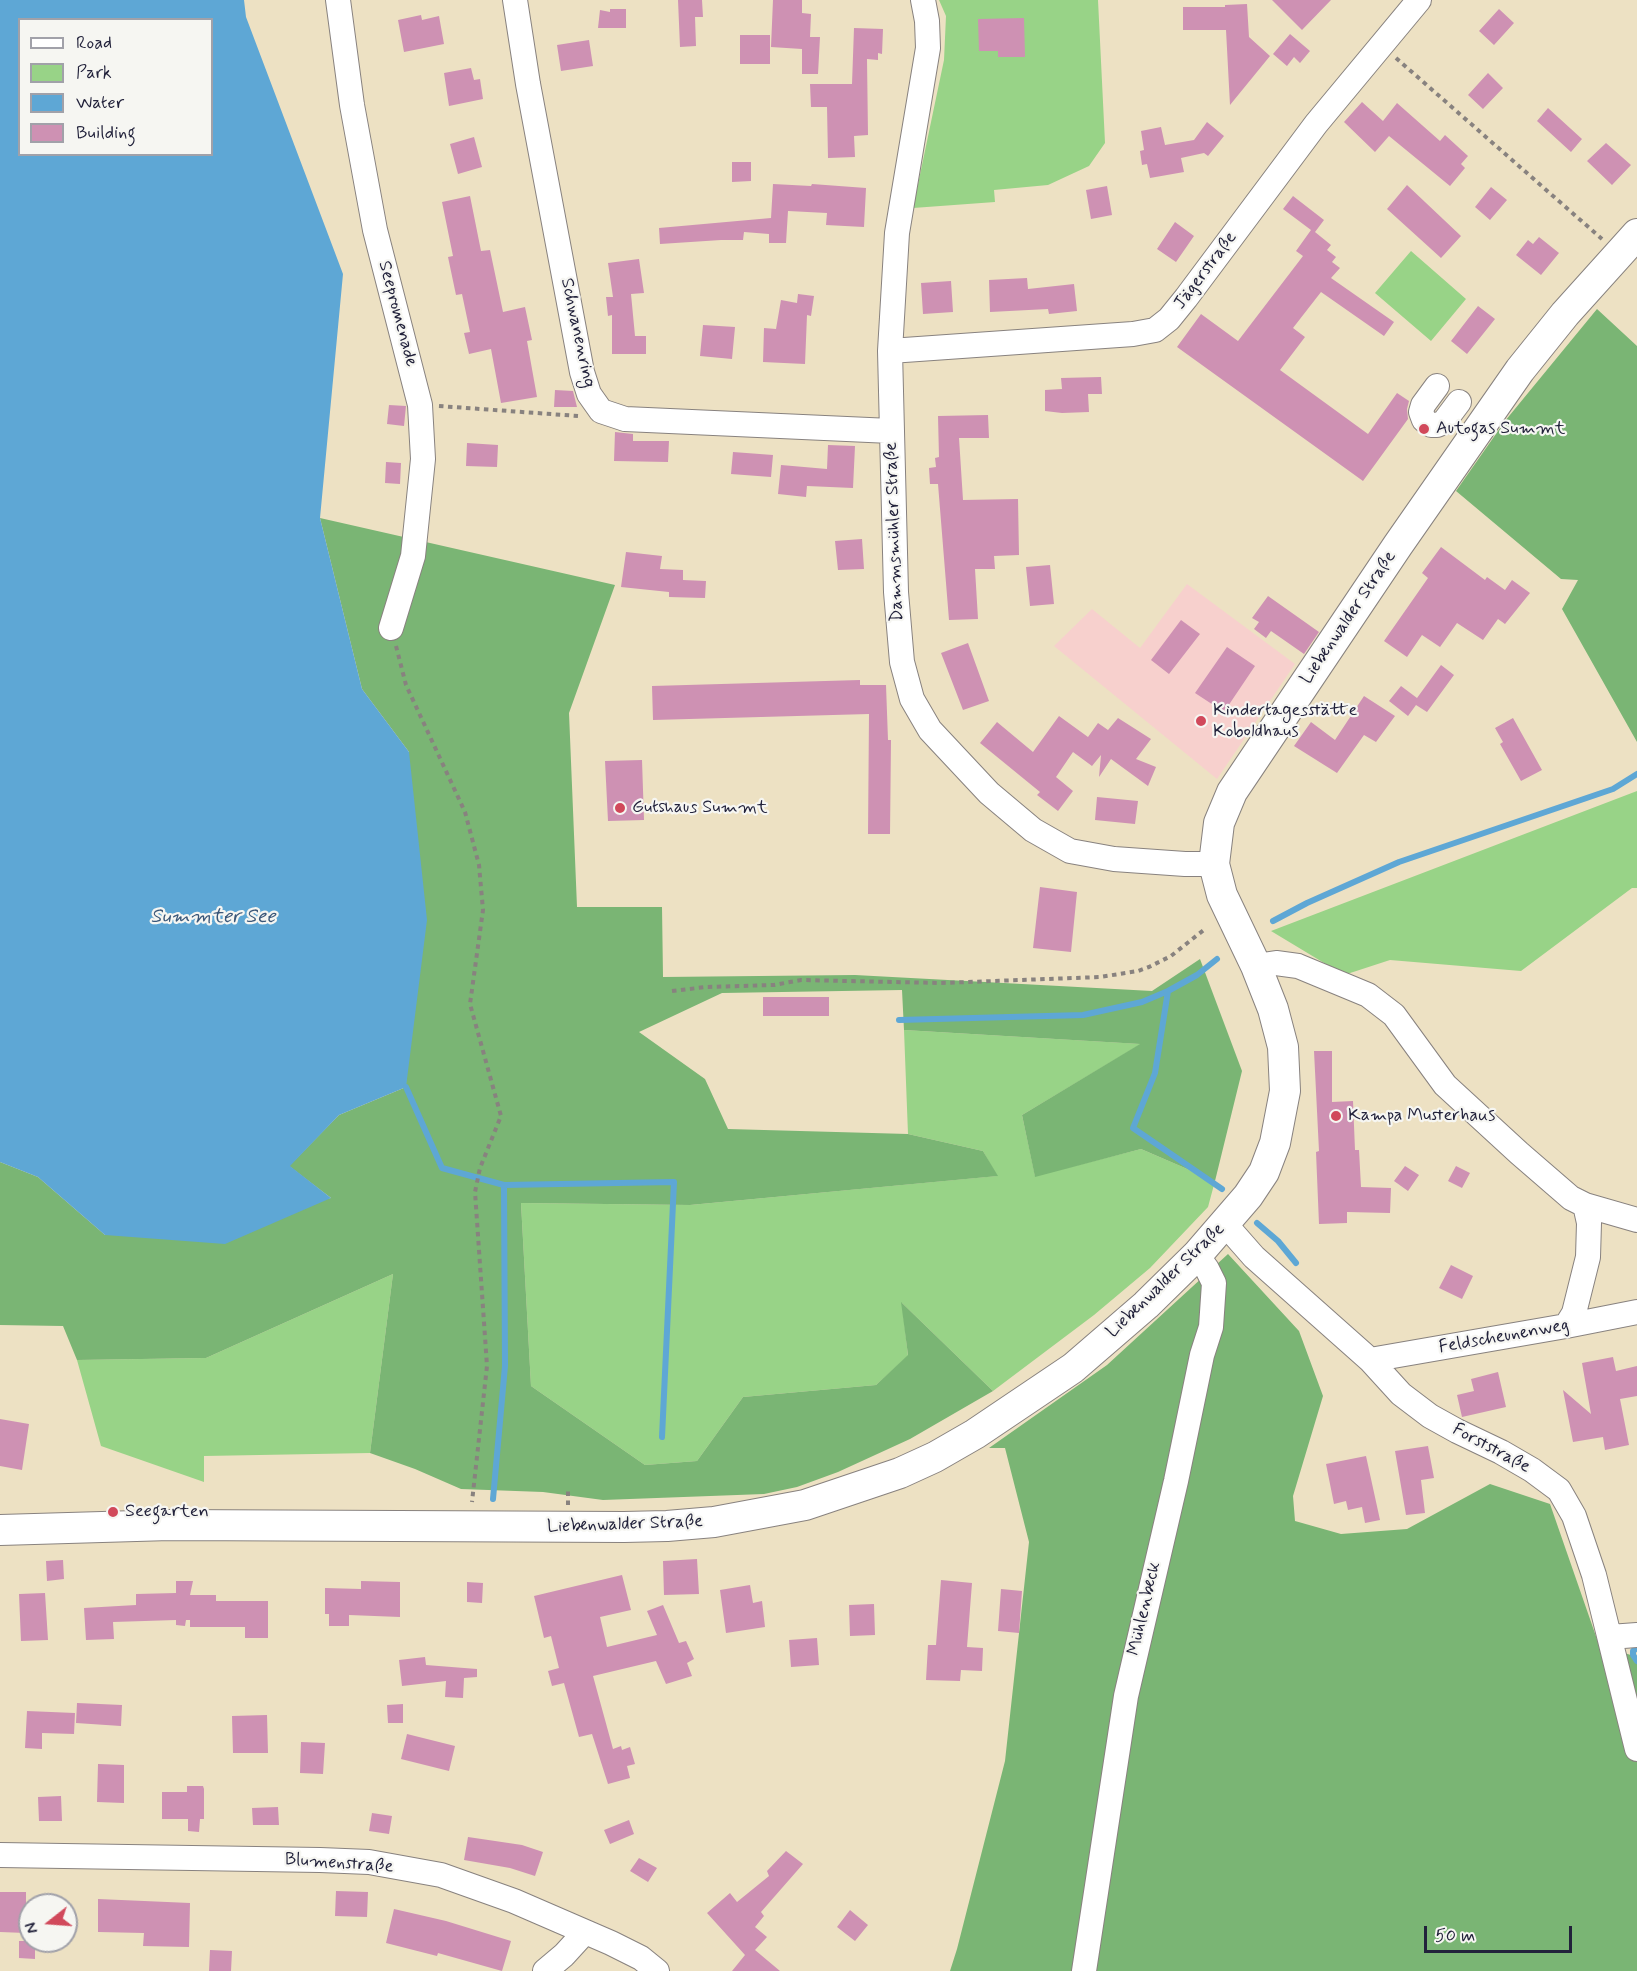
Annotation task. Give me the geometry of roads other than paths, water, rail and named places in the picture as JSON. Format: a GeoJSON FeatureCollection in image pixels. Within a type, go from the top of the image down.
{"type":"FeatureCollection","features":[{"type":"Feature","properties":{"kind":"main road","name":"Liebenwalder Straße"},"geometry":{"type":"LineString","coordinates":[[0,1530],[483,1520],[644,1527],[714,1522],[805,1505],[900,1473],[935,1457],[975,1434],[1073,1368],[1146,1305],[1197,1255],[1248,1196],[1264,1172],[1275,1143],[1285,1091],[1283,1047],[1273,1009],[1256,966],[1226,904],[1214,864],[1219,823],[1232,792],[1520,369],[1565,314],[1637,234]]}},
{"type":"Feature","properties":{"kind":"street","name":"Seepromenade"},"geometry":{"type":"LineString","coordinates":[[338,0],[352,105],[375,230],[420,405],[423,459],[412,556],[391,628]]}},
{"type":"Feature","properties":{"kind":"street","name":"Schwanenring"},"geometry":{"type":"LineString","coordinates":[[515,0],[528,84],[582,372],[589,394],[601,411],[626,419],[891,431]]}},
{"type":"Feature","properties":{"kind":"street","name":"Dammsmühler Straße"},"geometry":{"type":"LineString","coordinates":[[923,0],[927,21],[928,48],[897,233],[890,351],[896,592],[902,662],[912,699],[930,730],[989,793],[1033,830],[1070,851],[1114,859],[1214,864]]}},
{"type":"Feature","properties":{"kind":"street","name":"Jägerstraße"},"geometry":{"type":"LineString","coordinates":[[890,351],[1133,334],[1155,330],[1169,319],[1186,298],[1316,124],[1419,0]]}},
{"type":"Feature","properties":{"kind":"street"},"geometry":{"type":"LineString","coordinates":[[1437,386],[1423,405],[1421,412],[1424,420],[1437,425],[1444,422],[1459,402]]}},
{"type":"Feature","properties":{"kind":"street"},"geometry":{"type":"LineString","coordinates":[[1256,966],[1276,963],[1299,966],[1368,995],[1394,1016],[1445,1084],[1519,1154],[1571,1198],[1584,1205],[1637,1220]]}},
{"type":"Feature","properties":{"kind":"street"},"geometry":{"type":"LineString","coordinates":[[1566,1326],[1574,1313],[1588,1257],[1589,1223],[1584,1205]]}},
{"type":"Feature","properties":{"kind":"street","name":"Forststraße"},"geometry":{"type":"LineString","coordinates":[[1224,1224],[1254,1257],[1370,1360],[1401,1394],[1430,1416],[1532,1470],[1559,1490],[1574,1516],[1594,1575],[1637,1749]]}},
{"type":"Feature","properties":{"kind":"street","name":"Mühlenbeck"},"geometry":{"type":"LineString","coordinates":[[1084,1971],[1126,1696],[1176,1481],[1202,1355],[1211,1327],[1214,1283],[1197,1255]]}},
{"type":"Feature","properties":{"kind":"street","name":"Feldscheunenweg"},"geometry":{"type":"LineString","coordinates":[[1370,1360],[1637,1312]]}},
{"type":"Feature","properties":{"kind":"street"},"geometry":{"type":"LineString","coordinates":[[1610,1637],[1637,1635]]}},
{"type":"Feature","properties":{"kind":"street","name":"Blumenstraße"},"geometry":{"type":"LineString","coordinates":[[0,1855],[369,1862],[441,1875],[514,1901],[640,1958],[657,1971]]}},
{"type":"Feature","properties":{"kind":"street"},"geometry":{"type":"LineString","coordinates":[[544,1971],[564,1955],[585,1932]]}},
{"type":"Feature","properties":{"kind":"water","name":"Summter See"},"geometry":{"type":"Polygon","coordinates":[[[0,0],[244,0],[246,17],[343,274],[320,518],[362,689],[409,752],[427,920],[406,1087],[339,1115],[290,1166],[331,1198],[225,1244],[105,1235],[38,1177],[0,1162],[0,0]]]}},
{"type":"Feature","properties":{"kind":"waterway"},"geometry":{"type":"LineString","coordinates":[[1273,921],[1307,903],[1399,862],[1613,789],[1637,774]]}},
{"type":"Feature","properties":{"kind":"waterway"},"geometry":{"type":"LineString","coordinates":[[899,1020],[1083,1015],[1142,1002],[1197,975],[1217,959]]}},
{"type":"Feature","properties":{"kind":"waterway"},"geometry":{"type":"LineString","coordinates":[[1168,991],[1155,1073],[1133,1128],[1222,1189]]}},
{"type":"Feature","properties":{"kind":"waterway"},"geometry":{"type":"LineString","coordinates":[[406,1087],[442,1168],[504,1185],[505,1366],[493,1499]]}},
{"type":"Feature","properties":{"kind":"waterway"},"geometry":{"type":"LineString","coordinates":[[504,1185],[674,1182],[662,1437]]}},
{"type":"Feature","properties":{"kind":"waterway"},"geometry":{"type":"LineString","coordinates":[[1257,1223],[1278,1241],[1296,1263]]}},
{"type":"Feature","properties":{"kind":"waterway"},"geometry":{"type":"LineString","coordinates":[[1637,1648],[1633,1651],[1637,1661]]}},
{"type":"Feature","properties":{"kind":"place","name":"Autogas Summt"},"geometry":{"type":"Point","coordinates":[1424,429]}},
{"type":"Feature","properties":{"kind":"place","name":"Kindertagesstätte Koboldhaus"},"geometry":{"type":"Point","coordinates":[1201,721]}},
{"type":"Feature","properties":{"kind":"place","name":"Gutshaus Summt"},"geometry":{"type":"Point","coordinates":[620,808]}},
{"type":"Feature","properties":{"kind":"place","name":"Kampa Musterhaus"},"geometry":{"type":"Point","coordinates":[1336,1116]}},
{"type":"Feature","properties":{"kind":"place","name":"Seegarten"},"geometry":{"type":"Point","coordinates":[113,1512]}}]}
